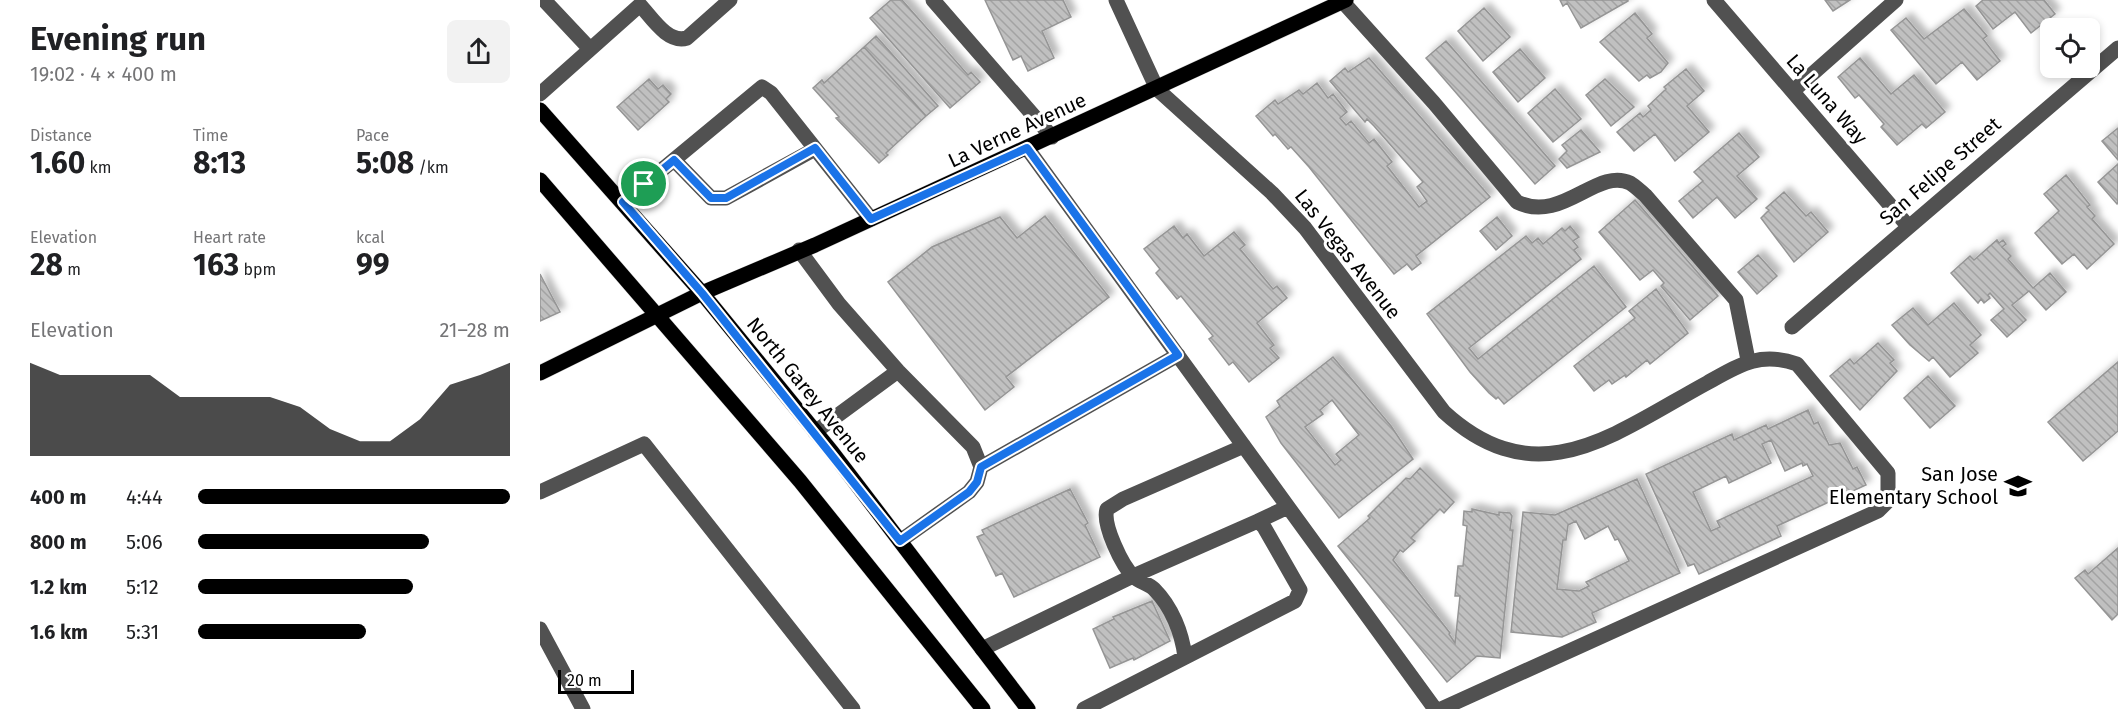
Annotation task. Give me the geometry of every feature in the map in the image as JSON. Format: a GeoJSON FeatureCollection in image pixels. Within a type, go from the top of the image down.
{"type":"FeatureCollection","features":[{"type":"Feature","properties":{"kind":"main road","name":"La Verne Avenue"},"geometry":{"type":"LineString","coordinates":[[540,373],[702,293],[1052,137],[1344,1]]}},
{"type":"Feature","properties":{"kind":"main road","name":"North Garey Avenue"},"geometry":{"type":"LineString","coordinates":[[540,110],[702,293],[815,432],[1028,709]]}},
{"type":"Feature","properties":{"kind":"main road"},"geometry":{"type":"LineString","coordinates":[[540,180],[800,481],[983,709]]}},
{"type":"Feature","properties":{"kind":"street"},"geometry":{"type":"LineString","coordinates":[[544,0],[590,49]]}},
{"type":"Feature","properties":{"kind":"street"},"geometry":{"type":"LineString","coordinates":[[540,94],[638,2],[671,38],[679,41],[687,38],[730,0]]}},
{"type":"Feature","properties":{"kind":"street"},"geometry":{"type":"LineString","coordinates":[[933,0],[1052,137]]}},
{"type":"Feature","properties":{"kind":"street","name":"Las Vegas Avenue"},"geometry":{"type":"LineString","coordinates":[[1116,0],[1157,89],[1280,202],[1305,228],[1444,412],[1464,430],[1490,446],[1526,456],[1568,451],[1609,436],[1748,360]]}},
{"type":"Feature","properties":{"kind":"street","name":"La Luna Way"},"geometry":{"type":"LineString","coordinates":[[1714,0],[1908,226]]}},
{"type":"Feature","properties":{"kind":"street"},"geometry":{"type":"LineString","coordinates":[[1793,91],[1896,0]]}},
{"type":"Feature","properties":{"kind":"street"},"geometry":{"type":"LineString","coordinates":[[1344,1],[1517,202],[1531,209],[1551,207],[1611,180],[1628,182],[1645,195],[1736,300],[1748,360],[1785,360],[1797,364],[1888,473],[1888,501],[1878,511],[1441,709]]}},
{"type":"Feature","properties":{"kind":"street","name":"San Felipe Street"},"geometry":{"type":"LineString","coordinates":[[1792,327],[2118,48]]}},
{"type":"Feature","properties":{"kind":"street"},"geometry":{"type":"LineString","coordinates":[[623,202],[762,87],[771,93],[871,219]]}},
{"type":"Feature","properties":{"kind":"street"},"geometry":{"type":"LineString","coordinates":[[674,160],[711,198],[726,198],[815,148]]}},
{"type":"Feature","properties":{"kind":"street"},"geometry":{"type":"LineString","coordinates":[[1027,148],[1436,709]]}},
{"type":"Feature","properties":{"kind":"street"},"geometry":{"type":"LineString","coordinates":[[799,250],[818,279],[898,370],[973,447],[981,467],[977,482],[969,492],[900,541]]}},
{"type":"Feature","properties":{"kind":"street"},"geometry":{"type":"LineString","coordinates":[[981,467],[1178,355]]}},
{"type":"Feature","properties":{"kind":"street"},"geometry":{"type":"LineString","coordinates":[[815,432],[898,370]]}},
{"type":"Feature","properties":{"kind":"street"},"geometry":{"type":"LineString","coordinates":[[540,492],[644,444],[853,709]]}},
{"type":"Feature","properties":{"kind":"street"},"geometry":{"type":"LineString","coordinates":[[1185,657],[1183,639],[1171,612],[1154,589],[1133,576],[1108,532],[1104,516],[1107,509],[1244,446]]}},
{"type":"Feature","properties":{"kind":"street"},"geometry":{"type":"LineString","coordinates":[[982,649],[1133,576],[1288,507]]}},
{"type":"Feature","properties":{"kind":"street"},"geometry":{"type":"LineString","coordinates":[[1084,709],[1298,598],[1300,590],[1264,527],[1258,521]]}},
{"type":"Feature","properties":{"kind":"street"},"geometry":{"type":"LineString","coordinates":[[540,629],[583,709]]}},
{"type":"Feature","properties":{"kind":"building"},"geometry":{"type":"Polygon","coordinates":[[[891,0],[902,0],[968,75],[971,72],[980,82],[950,108],[870,18],[891,0]]]}},
{"type":"Feature","properties":{"kind":"building"},"geometry":{"type":"Polygon","coordinates":[[[985,0],[1063,0],[1071,17],[1042,31],[1054,58],[1028,71],[1021,56],[1013,60],[985,0]]]}},
{"type":"Feature","properties":{"kind":"building"},"geometry":{"type":"Polygon","coordinates":[[[1560,0],[1628,1],[1581,28],[1567,3],[1563,6],[1560,0]]]}},
{"type":"Feature","properties":{"kind":"building"},"geometry":{"type":"Polygon","coordinates":[[[1825,0],[1850,0],[1833,11],[1825,0]]]}},
{"type":"Feature","properties":{"kind":"building"},"geometry":{"type":"Polygon","coordinates":[[[1983,0],[2044,0],[2055,14],[2050,18],[2040,18],[2040,26],[2031,33],[2015,12],[1993,29],[1976,6],[1983,0]]]}},
{"type":"Feature","properties":{"kind":"building"},"geometry":{"type":"Polygon","coordinates":[[[1484,8],[1510,37],[1483,61],[1458,31],[1484,8]]]}},
{"type":"Feature","properties":{"kind":"building"},"geometry":{"type":"Polygon","coordinates":[[[1964,9],[1987,36],[1983,39],[2000,61],[1977,80],[1962,62],[1936,84],[1891,30],[1906,18],[1924,39],[1964,9]]]}},
{"type":"Feature","properties":{"kind":"building"},"geometry":{"type":"Polygon","coordinates":[[[1635,13],[1652,34],[1647,38],[1668,63],[1661,72],[1650,78],[1647,75],[1639,81],[1600,42],[1635,13]]]}},
{"type":"Feature","properties":{"kind":"building"},"geometry":{"type":"Polygon","coordinates":[[[876,36],[938,106],[926,116],[864,47],[876,36]]]}},
{"type":"Feature","properties":{"kind":"building"},"geometry":{"type":"Polygon","coordinates":[[[1446,41],[1555,166],[1535,184],[1426,58],[1446,41]]]}},
{"type":"Feature","properties":{"kind":"building"},"geometry":{"type":"Polygon","coordinates":[[[864,47],[926,116],[886,153],[888,155],[879,163],[836,118],[839,117],[813,88],[822,80],[824,83],[864,47]]]}},
{"type":"Feature","properties":{"kind":"building"},"geometry":{"type":"Polygon","coordinates":[[[1520,49],[1545,78],[1518,102],[1493,72],[1520,49]]]}},
{"type":"Feature","properties":{"kind":"building"},"geometry":{"type":"Polygon","coordinates":[[[1369,58],[1490,197],[1416,256],[1421,263],[1412,270],[1407,264],[1394,274],[1309,167],[1291,147],[1288,149],[1275,134],[1273,136],[1256,116],[1275,100],[1278,104],[1299,90],[1303,94],[1317,83],[1328,98],[1333,94],[1347,112],[1340,118],[1346,125],[1351,121],[1369,143],[1374,139],[1392,162],[1387,166],[1419,207],[1427,201],[1417,187],[1423,182],[1374,126],[1367,119],[1365,122],[1330,81],[1345,68],[1348,72],[1369,58]]]}},
{"type":"Feature","properties":{"kind":"building"},"geometry":{"type":"Polygon","coordinates":[[[1860,58],[1891,94],[1914,75],[1945,112],[1926,128],[1922,124],[1897,145],[1881,127],[1884,124],[1859,95],[1855,98],[1838,77],[1860,58]]]}},
{"type":"Feature","properties":{"kind":"building"},"geometry":{"type":"Polygon","coordinates":[[[1686,69],[1704,91],[1687,106],[1709,132],[1675,161],[1655,134],[1634,151],[1617,132],[1640,113],[1643,117],[1651,110],[1648,106],[1666,89],[1664,87],[1686,69]]]}},
{"type":"Feature","properties":{"kind":"building"},"geometry":{"type":"Polygon","coordinates":[[[649,79],[658,89],[663,85],[671,94],[666,99],[669,102],[638,130],[617,107],[649,79]]]}},
{"type":"Feature","properties":{"kind":"building"},"geometry":{"type":"Polygon","coordinates":[[[1605,79],[1634,107],[1611,126],[1586,95],[1605,79]]]}},
{"type":"Feature","properties":{"kind":"building"},"geometry":{"type":"Polygon","coordinates":[[[1555,89],[1581,119],[1553,142],[1528,113],[1555,89]]]}},
{"type":"Feature","properties":{"kind":"building"},"geometry":{"type":"Polygon","coordinates":[[[2118,128],[2118,160],[2102,141],[2118,128]]]}},
{"type":"Feature","properties":{"kind":"building"},"geometry":{"type":"Polygon","coordinates":[[[1581,130],[1600,152],[1567,168],[1559,159],[1567,151],[1562,145],[1581,130]]]}},
{"type":"Feature","properties":{"kind":"building"},"geometry":{"type":"Polygon","coordinates":[[[1739,133],[1759,157],[1737,176],[1757,199],[1735,218],[1717,197],[1693,218],[1679,201],[1703,181],[1694,172],[1739,133]]]}},
{"type":"Feature","properties":{"kind":"building"},"geometry":{"type":"Polygon","coordinates":[[[2118,164],[2118,202],[2117,204],[2098,182],[2118,164]]]}},
{"type":"Feature","properties":{"kind":"building"},"geometry":{"type":"Polygon","coordinates":[[[2066,175],[2090,205],[2087,207],[2095,216],[2092,219],[2114,244],[2087,269],[2074,254],[2062,264],[2035,233],[2059,211],[2044,194],[2066,175]]]}},
{"type":"Feature","properties":{"kind":"building"},"geometry":{"type":"Polygon","coordinates":[[[1784,192],[1806,216],[1811,212],[1828,232],[1794,262],[1761,218],[1769,210],[1766,208],[1784,192]]]}},
{"type":"Feature","properties":{"kind":"building"},"geometry":{"type":"Polygon","coordinates":[[[1635,200],[1718,296],[1690,320],[1661,286],[1664,283],[1653,270],[1640,280],[1599,232],[1635,200]]]}},
{"type":"Feature","properties":{"kind":"building"},"geometry":{"type":"Polygon","coordinates":[[[1045,216],[1109,297],[1006,377],[1014,387],[985,410],[888,282],[932,247],[1000,217],[1017,238],[1045,216]]]}},
{"type":"Feature","properties":{"kind":"building"},"geometry":{"type":"Polygon","coordinates":[[[1497,217],[1512,236],[1496,250],[1480,231],[1497,217]]]}},
{"type":"Feature","properties":{"kind":"building"},"geometry":{"type":"Polygon","coordinates":[[[1174,226],[1183,238],[1187,234],[1204,256],[1234,232],[1245,245],[1240,249],[1273,289],[1277,286],[1287,298],[1257,323],[1274,345],[1270,348],[1279,358],[1249,382],[1233,362],[1229,365],[1209,339],[1213,336],[1181,296],[1177,299],[1156,273],[1160,269],[1144,249],[1174,226]]]}},
{"type":"Feature","properties":{"kind":"building"},"geometry":{"type":"Polygon","coordinates":[[[1570,226],[1579,237],[1573,241],[1578,247],[1574,250],[1581,259],[1469,348],[1478,359],[1594,266],[1626,307],[1504,404],[1498,397],[1496,399],[1489,393],[1470,372],[1427,314],[1526,236],[1532,243],[1538,238],[1543,244],[1562,228],[1565,231],[1570,226]]]}},
{"type":"Feature","properties":{"kind":"building"},"geometry":{"type":"Polygon","coordinates":[[[1997,240],[1999,243],[2003,240],[2006,244],[2002,247],[2011,256],[2008,259],[2033,288],[2050,273],[2066,292],[2046,310],[2029,291],[2012,305],[2026,320],[2007,337],[1991,320],[2004,309],[1990,293],[1988,295],[1990,298],[1984,303],[1981,299],[1978,303],[1951,273],[1970,256],[1974,260],[1997,240]]]}},
{"type":"Feature","properties":{"kind":"building"},"geometry":{"type":"Polygon","coordinates":[[[1758,255],[1777,276],[1757,294],[1738,272],[1758,255]]]}},
{"type":"Feature","properties":{"kind":"building"},"geometry":{"type":"Polygon","coordinates":[[[540,274],[560,312],[540,321],[540,274]]]}},
{"type":"Feature","properties":{"kind":"building"},"geometry":{"type":"Polygon","coordinates":[[[1656,289],[1688,333],[1650,364],[1647,360],[1626,377],[1625,375],[1612,384],[1609,380],[1594,391],[1574,366],[1635,318],[1629,311],[1656,289]]]}},
{"type":"Feature","properties":{"kind":"building"},"geometry":{"type":"Polygon","coordinates":[[[1954,303],[1981,335],[1970,345],[1978,353],[1950,377],[1933,357],[1929,361],[1892,325],[1913,308],[1928,325],[1954,303]]]}},
{"type":"Feature","properties":{"kind":"building"},"geometry":{"type":"Polygon","coordinates":[[[1878,343],[1894,360],[1890,363],[1897,371],[1860,410],[1830,376],[1850,359],[1854,364],[1878,343]]]}},
{"type":"Feature","properties":{"kind":"building"},"geometry":{"type":"Polygon","coordinates":[[[1333,357],[1391,426],[1413,459],[1339,518],[1281,443],[1266,417],[1280,406],[1277,401],[1333,357]],[[1332,400],[1320,410],[1323,414],[1305,427],[1335,465],[1341,460],[1336,454],[1359,435],[1332,400]]]}},
{"type":"Feature","properties":{"kind":"building"},"geometry":{"type":"Polygon","coordinates":[[[2118,362],[2118,431],[2083,461],[2048,422],[2118,362]]]}},
{"type":"Feature","properties":{"kind":"building"},"geometry":{"type":"Polygon","coordinates":[[[1928,376],[1955,406],[1930,428],[1904,398],[1928,376]]]}},
{"type":"Feature","properties":{"kind":"building"},"geometry":{"type":"Polygon","coordinates":[[[1808,410],[1814,424],[1818,422],[1829,445],[1840,443],[1853,469],[1857,467],[1866,485],[1777,526],[1781,536],[1699,574],[1694,564],[1688,566],[1646,474],[1732,434],[1734,440],[1766,425],[1768,429],[1808,410]],[[1771,440],[1762,444],[1771,463],[1729,483],[1726,476],[1693,492],[1711,531],[1720,527],[1717,521],[1813,476],[1807,464],[1803,466],[1802,463],[1785,471],[1771,440]]]}},
{"type":"Feature","properties":{"kind":"building"},"geometry":{"type":"Polygon","coordinates":[[[1420,468],[1454,502],[1444,513],[1440,509],[1411,538],[1415,541],[1403,552],[1400,550],[1393,560],[1450,633],[1455,643],[1460,596],[1455,596],[1458,566],[1463,566],[1467,526],[1463,525],[1464,511],[1472,512],[1472,509],[1499,515],[1499,512],[1510,513],[1512,516],[1510,530],[1513,530],[1500,658],[1477,656],[1447,682],[1338,546],[1370,518],[1368,516],[1406,478],[1410,479],[1420,468]]]}},
{"type":"Feature","properties":{"kind":"building"},"geometry":{"type":"Polygon","coordinates":[[[1637,479],[1680,573],[1592,613],[1596,622],[1562,637],[1511,632],[1523,512],[1555,515],[1637,479]],[[1576,521],[1568,525],[1566,540],[1563,540],[1557,589],[1579,591],[1589,586],[1586,582],[1629,561],[1618,539],[1615,540],[1608,526],[1585,539],[1576,521]]]}},
{"type":"Feature","properties":{"kind":"building"},"geometry":{"type":"Polygon","coordinates":[[[1070,489],[1088,523],[1085,525],[1100,557],[1014,597],[1002,573],[996,576],[977,537],[984,534],[982,530],[1070,489]]]}},
{"type":"Feature","properties":{"kind":"building"},"geometry":{"type":"Polygon","coordinates":[[[2118,548],[2118,614],[2112,620],[2075,578],[2085,570],[2088,574],[2118,548]]]}},
{"type":"Feature","properties":{"kind":"building"},"geometry":{"type":"Polygon","coordinates":[[[1152,601],[1170,641],[1134,660],[1133,658],[1110,668],[1093,629],[1114,619],[1113,617],[1152,601]]]}},
{"type":"Feature","properties":{"kind":"place","name":"San Jose Elementary School"},"geometry":{"type":"Point","coordinates":[2018,486]}},
{"type":"Feature","properties":{"kind":"route"},"geometry":{"type":"LineString","coordinates":[[815,148],[871,219],[1027,148],[1178,355],[981,467],[977,482],[969,492],[900,541],[832,452],[702,293],[623,202],[644,184],[674,160],[711,198],[726,198],[815,148]]}}]}
